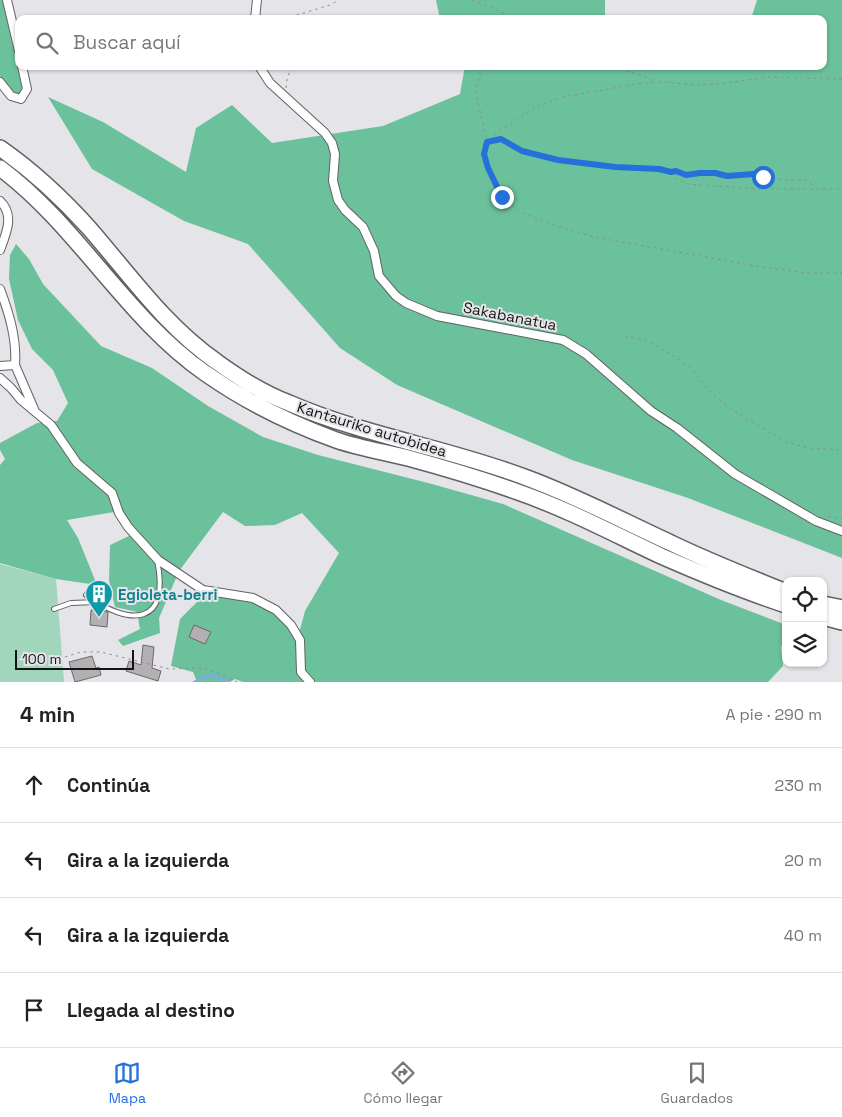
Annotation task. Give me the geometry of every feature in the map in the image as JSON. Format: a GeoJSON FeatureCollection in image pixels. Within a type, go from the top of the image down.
{"type":"FeatureCollection","features":[{"type":"Feature","properties":{"kind":"highway","name":"Kantauriko autobidea"},"geometry":{"type":"LineString","coordinates":[[0,148],[27,167],[62,199],[146,297],[178,331],[214,360],[252,385],[288,403],[343,424],[463,456],[527,477],[728,568],[782,590]]}},
{"type":"Feature","properties":{"kind":"highway","name":"Kantauriko autobidea"},"geometry":{"type":"LineString","coordinates":[[0,168],[18,181],[51,212],[168,343],[204,372],[243,398],[282,419],[339,441],[457,472],[521,493],[720,581],[782,604]]}},
{"type":"Feature","properties":{"kind":"highway"},"geometry":{"type":"LineString","coordinates":[[827,605],[842,608]]}},
{"type":"Feature","properties":{"kind":"highway"},"geometry":{"type":"LineString","coordinates":[[827,618],[842,622]]}},
{"type":"Feature","properties":{"kind":"street"},"geometry":{"type":"LineString","coordinates":[[7,0],[15,34]]}},
{"type":"Feature","properties":{"kind":"street"},"geometry":{"type":"LineString","coordinates":[[255,15],[257,0]]}},
{"type":"Feature","properties":{"kind":"street"},"geometry":{"type":"LineString","coordinates":[[0,82],[11,96],[21,99],[27,89],[23,70]]}},
{"type":"Feature","properties":{"kind":"street","name":"Sakabanatua"},"geometry":{"type":"LineString","coordinates":[[262,70],[270,83],[325,133],[332,142],[335,154],[332,181],[338,200],[364,227],[374,251],[379,276],[396,296],[406,303],[437,316],[563,340],[586,354],[650,411],[677,428],[735,474],[816,521],[842,531]]}},
{"type":"Feature","properties":{"kind":"street"},"geometry":{"type":"LineString","coordinates":[[0,201],[4,205],[8,218],[7,233],[0,250]]}},
{"type":"Feature","properties":{"kind":"street"},"geometry":{"type":"LineString","coordinates":[[0,290],[14,339],[15,365],[36,413]]}},
{"type":"Feature","properties":{"kind":"street"},"geometry":{"type":"LineString","coordinates":[[0,366],[15,365]]}},
{"type":"Feature","properties":{"kind":"street"},"geometry":{"type":"LineString","coordinates":[[0,378],[51,425],[77,463],[112,493],[119,513],[128,528],[156,558],[203,590],[253,598],[276,610],[291,625],[300,640],[301,672],[310,682]]}},
{"type":"Feature","properties":{"kind":"lane"},"geometry":{"type":"LineString","coordinates":[[86,595],[118,612],[141,616],[147,614],[159,597],[160,592],[156,558]]}},
{"type":"Feature","properties":{"kind":"lane"},"geometry":{"type":"LineString","coordinates":[[54,609],[71,603],[97,602]]}},
{"type":"Feature","properties":{"kind":"path"},"geometry":{"type":"LineString","coordinates":[[296,15],[330,6],[339,0]]}},
{"type":"Feature","properties":{"kind":"path"},"geometry":{"type":"LineString","coordinates":[[472,0],[505,15]]}},
{"type":"Feature","properties":{"kind":"path"},"geometry":{"type":"LineString","coordinates":[[286,98],[288,73],[291,70]]}},
{"type":"Feature","properties":{"kind":"path"},"geometry":{"type":"LineString","coordinates":[[480,70],[480,78],[475,89],[487,142],[484,154],[488,168],[502,197],[520,212],[594,237],[756,266],[806,273],[842,272]]}},
{"type":"Feature","properties":{"kind":"path"},"geometry":{"type":"LineString","coordinates":[[622,70],[644,76],[657,83]]}},
{"type":"Feature","properties":{"kind":"path"},"geometry":{"type":"LineString","coordinates":[[487,142],[517,118],[536,107],[562,97],[637,84],[718,84],[770,77],[842,79]]}},
{"type":"Feature","properties":{"kind":"path"},"geometry":{"type":"LineString","coordinates":[[487,142],[501,139],[522,151],[564,161],[615,167],[659,169],[671,172],[676,171],[686,175],[700,173],[715,173],[727,176],[754,174],[783,180],[806,180],[811,183],[812,188]]}},
{"type":"Feature","properties":{"kind":"path"},"geometry":{"type":"LineString","coordinates":[[676,171],[674,176],[676,179],[687,184],[758,189],[842,189]]}},
{"type":"Feature","properties":{"kind":"path"},"geometry":{"type":"LineString","coordinates":[[624,336],[647,341],[672,355],[691,368],[714,396],[742,416],[786,442],[809,448],[842,450]]}},
{"type":"Feature","properties":{"kind":"path"},"geometry":{"type":"LineString","coordinates":[[827,516],[842,519]]}},
{"type":"Feature","properties":{"kind":"path"},"geometry":{"type":"LineString","coordinates":[[65,657],[81,652],[101,652],[169,669],[204,668],[238,682]]}},
{"type":"Feature","properties":{"kind":"green space"},"geometry":{"type":"Polygon","coordinates":[[[0,0],[3,0],[15,55],[15,70],[18,70],[22,87],[20,93],[13,93],[0,76],[0,0]]]}},
{"type":"Feature","properties":{"kind":"green space"},"geometry":{"type":"Polygon","coordinates":[[[436,0],[605,0],[605,15],[439,15],[436,0]]]}},
{"type":"Feature","properties":{"kind":"green space"},"geometry":{"type":"Polygon","coordinates":[[[757,0],[842,0],[842,558],[688,498],[572,460],[397,385],[340,348],[248,244],[184,221],[92,169],[48,97],[103,122],[186,172],[196,128],[232,105],[272,143],[383,126],[460,94],[464,70],[827,70],[827,15],[752,15],[757,0]]]}},
{"type":"Feature","properties":{"kind":"green space"},"geometry":{"type":"Polygon","coordinates":[[[16,244],[29,259],[43,284],[101,346],[152,368],[208,406],[263,437],[318,455],[503,504],[721,600],[782,623],[782,667],[768,682],[243,682],[235,679],[230,682],[197,682],[193,672],[171,666],[180,619],[206,593],[243,599],[270,609],[282,619],[297,641],[305,611],[339,553],[302,513],[275,525],[245,526],[223,512],[179,571],[159,618],[160,633],[123,646],[118,640],[140,629],[137,612],[115,607],[109,580],[110,545],[129,536],[114,512],[67,520],[78,538],[97,585],[56,579],[0,563],[0,465],[5,459],[0,450],[0,443],[37,423],[57,421],[68,403],[53,370],[32,349],[18,320],[9,279],[10,255],[16,244]]]}},
{"type":"Feature","properties":{"kind":"green space"},"geometry":{"type":"Polygon","coordinates":[[[0,564],[56,579],[64,682],[0,682],[0,564]]]}},
{"type":"Feature","properties":{"kind":"building","name":"Egioleta-berri"},"geometry":{"type":"Polygon","coordinates":[[[91,610],[108,612],[107,627],[90,625],[91,610]]]}},
{"type":"Feature","properties":{"kind":"building"},"geometry":{"type":"Polygon","coordinates":[[[194,625],[211,632],[205,644],[189,637],[194,625]]]}},
{"type":"Feature","properties":{"kind":"building"},"geometry":{"type":"Polygon","coordinates":[[[143,645],[154,647],[152,668],[161,671],[158,681],[126,671],[129,661],[141,665],[143,645]]]}},
{"type":"Feature","properties":{"kind":"building"},"geometry":{"type":"Polygon","coordinates":[[[92,656],[96,668],[99,667],[101,675],[75,682],[69,662],[92,656]]]}},
{"type":"Feature","properties":{"kind":"waterway"},"geometry":{"type":"LineString","coordinates":[[194,682],[213,675],[228,682]]}},
{"type":"Feature","properties":{"kind":"place","name":"Egioleta-berri"},"geometry":{"type":"Point","coordinates":[99,618]}},
{"type":"Feature","properties":{"kind":"route"},"geometry":{"type":"LineString","coordinates":[[502,197],[488,168],[484,154],[487,142],[501,139],[522,151],[546,158],[571,162],[659,169],[671,172],[676,171],[686,175],[700,173],[715,173],[727,176],[754,174],[763,177]]}}]}
